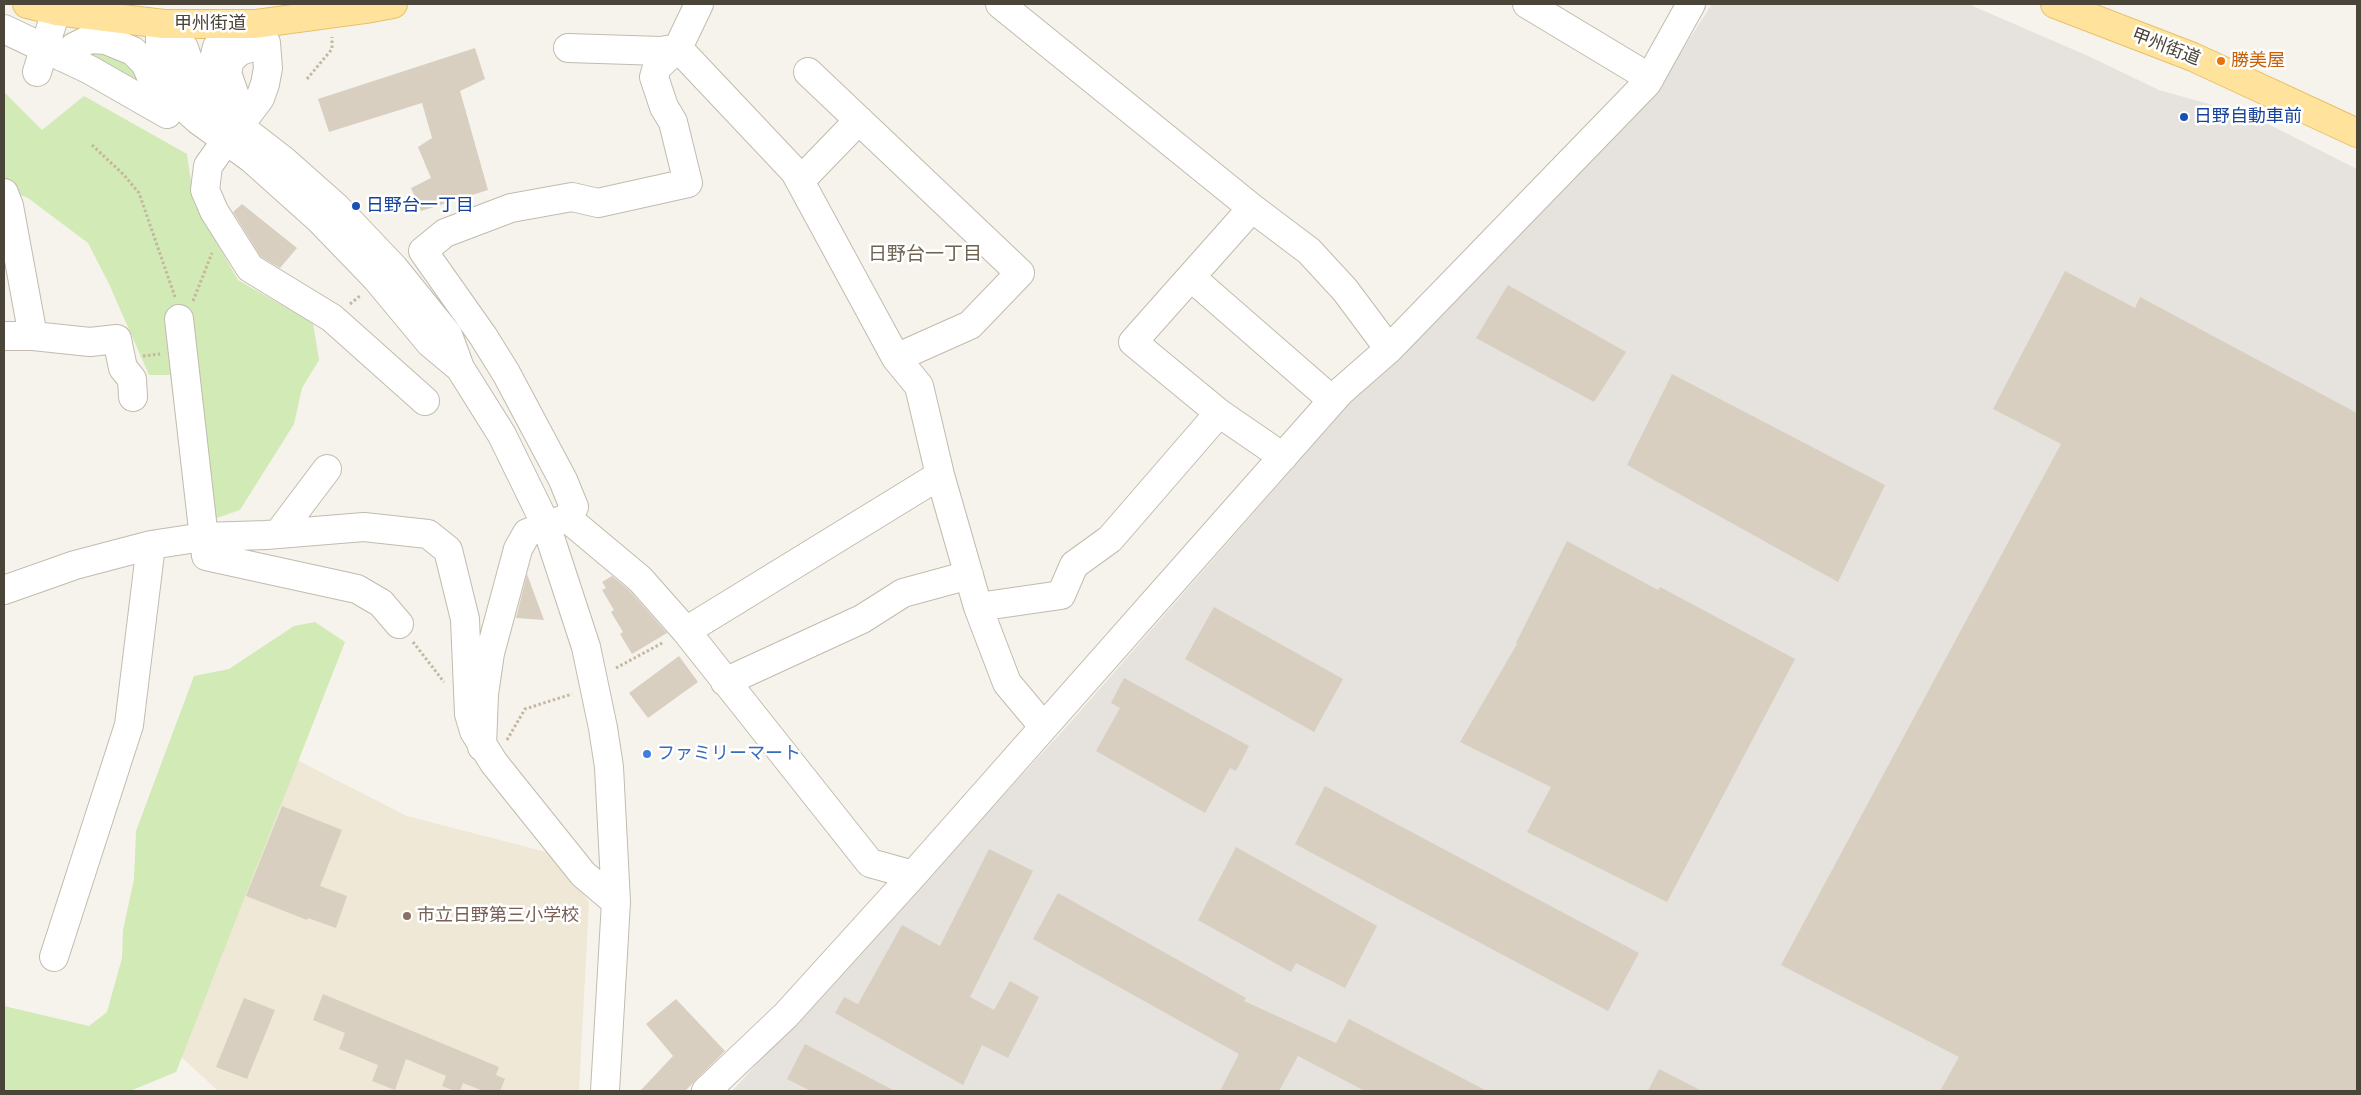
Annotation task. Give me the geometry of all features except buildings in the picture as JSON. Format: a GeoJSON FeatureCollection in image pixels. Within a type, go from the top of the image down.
{"type":"FeatureCollection","features":[{"type":"Feature","properties":{"kind":"main road","name":"甲州街道"},"geometry":{"type":"LineString","coordinates":[[27,4],[56,11],[164,24],[255,24],[357,11],[393,4]]}},
{"type":"Feature","properties":{"kind":"main road","name":"甲州街道"},"geometry":{"type":"LineString","coordinates":[[2055,4],[2192,57],[2357,133]]}},
{"type":"Feature","properties":{"kind":"street"},"geometry":{"type":"LineString","coordinates":[[488,755],[484,694],[490,653],[504,595],[518,549],[527,533],[556,521],[574,507],[563,480],[531,417],[483,336],[423,251],[445,233],[511,208],[572,197],[598,203],[688,183],[673,122],[664,107],[654,77],[657,67],[678,48],[699,4]]}},
{"type":"Feature","properties":{"kind":"street"},"geometry":{"type":"LineString","coordinates":[[1000,4],[1252,208],[1309,251],[1345,290],[1389,348]]}},
{"type":"Feature","properties":{"kind":"street"},"geometry":{"type":"LineString","coordinates":[[1527,4],[1650,78]]}},
{"type":"Feature","properties":{"kind":"street"},"geometry":{"type":"LineString","coordinates":[[706,1091],[786,1014],[913,875],[1332,400],[1389,348],[1647,83],[1691,4]]}},
{"type":"Feature","properties":{"kind":"street"},"geometry":{"type":"LineString","coordinates":[[4,29],[48,59],[56,11]]}},
{"type":"Feature","properties":{"kind":"street"},"geometry":{"type":"LineString","coordinates":[[164,24],[184,48],[197,86],[216,108],[283,160],[336,207],[394,268],[448,335],[460,368],[556,521],[603,728],[612,803],[616,902],[605,1091]]}},
{"type":"Feature","properties":{"kind":"street"},"geometry":{"type":"LineString","coordinates":[[237,126],[220,105],[212,86],[212,67],[217,47],[232,34],[255,24]]}},
{"type":"Feature","properties":{"kind":"street"},"geometry":{"type":"LineString","coordinates":[[568,48],[661,50],[678,48]]}},
{"type":"Feature","properties":{"kind":"street"},"geometry":{"type":"LineString","coordinates":[[678,48],[795,172],[896,358],[919,386],[940,475],[978,606],[1007,682],[1043,726]]}},
{"type":"Feature","properties":{"kind":"street"},"geometry":{"type":"LineString","coordinates":[[808,72],[1020,273],[970,325],[896,358]]}},
{"type":"Feature","properties":{"kind":"street"},"geometry":{"type":"LineString","coordinates":[[800,181],[859,120]]}},
{"type":"Feature","properties":{"kind":"street"},"geometry":{"type":"LineString","coordinates":[[237,126],[208,166],[205,190],[223,225],[250,268],[332,318],[425,401]]}},
{"type":"Feature","properties":{"kind":"street"},"geometry":{"type":"LineString","coordinates":[[4,193],[9,206],[33,336]]}},
{"type":"Feature","properties":{"kind":"street"},"geometry":{"type":"LineString","coordinates":[[1252,208],[1192,278],[1133,342],[1219,413],[1283,457]]}},
{"type":"Feature","properties":{"kind":"street"},"geometry":{"type":"LineString","coordinates":[[1192,278],[1332,400]]}},
{"type":"Feature","properties":{"kind":"street"},"geometry":{"type":"LineString","coordinates":[[179,319],[206,556],[357,589],[381,603],[399,624]]}},
{"type":"Feature","properties":{"kind":"street"},"geometry":{"type":"LineString","coordinates":[[4,336],[33,336],[90,342],[117,339],[123,368],[132,379],[133,397]]}},
{"type":"Feature","properties":{"kind":"street"},"geometry":{"type":"LineString","coordinates":[[978,606],[1060,595],[1074,565],[1110,540],[1219,413]]}},
{"type":"Feature","properties":{"kind":"street"},"geometry":{"type":"LineString","coordinates":[[278,534],[327,469]]}},
{"type":"Feature","properties":{"kind":"street"},"geometry":{"type":"LineString","coordinates":[[686,631],[940,475]]}},
{"type":"Feature","properties":{"kind":"street"},"geometry":{"type":"LineString","coordinates":[[556,521],[640,579],[686,631],[725,682],[780,746],[870,863],[913,875]]}},
{"type":"Feature","properties":{"kind":"street"},"geometry":{"type":"LineString","coordinates":[[4,590],[75,565],[151,546],[203,537],[278,534],[364,527],[428,534],[448,550],[465,619],[469,714],[488,755],[583,874],[616,902]]}},
{"type":"Feature","properties":{"kind":"street"},"geometry":{"type":"LineString","coordinates":[[54,957],[128,725],[151,546]]}},
{"type":"Feature","properties":{"kind":"street"},"geometry":{"type":"LineString","coordinates":[[725,682],[862,619],[904,592],[969,575]]}},
{"type":"Feature","properties":{"kind":"path"},"geometry":{"type":"LineString","coordinates":[[307,79],[332,49],[332,36]]}},
{"type":"Feature","properties":{"kind":"path"},"geometry":{"type":"LineString","coordinates":[[92,145],[124,175],[139,193],[177,303],[179,319]]}},
{"type":"Feature","properties":{"kind":"path"},"geometry":{"type":"LineString","coordinates":[[121,360],[161,354],[179,319],[190,307],[223,225]]}},
{"type":"Feature","properties":{"kind":"path"},"geometry":{"type":"LineString","coordinates":[[399,624],[446,684]]}},
{"type":"Feature","properties":{"kind":"path"},"geometry":{"type":"LineString","coordinates":[[616,668],[686,631]]}},
{"type":"Feature","properties":{"kind":"path"},"geometry":{"type":"LineString","coordinates":[[488,755],[526,709],[572,694]]}},
{"type":"Feature","properties":{"kind":"shaded area"},"geometry":{"type":"Polygon","coordinates":[[[1712,4],[1968,4],[2086,55],[2159,90],[2252,116],[2357,169],[2357,1091],[732,1091],[1068,725],[1351,402],[1655,92],[1712,4]]]}},
{"type":"Feature","properties":{"kind":"shaded area","name":"市立日野第三小学校"},"geometry":{"type":"Polygon","coordinates":[[[295,759],[407,816],[554,854],[589,902],[579,1091],[218,1091],[177,1053],[295,759]]]}},
{"type":"Feature","properties":{"kind":"green space"},"geometry":{"type":"Polygon","coordinates":[[[90,46],[127,55],[152,97],[74,56],[90,46]]]}},
{"type":"Feature","properties":{"kind":"green space"},"geometry":{"type":"Polygon","coordinates":[[[4,92],[42,130],[84,96],[187,154],[194,203],[238,280],[313,323],[319,360],[302,388],[294,424],[240,510],[191,527],[170,375],[149,375],[109,284],[88,243],[28,198],[4,189],[4,92]]]}},
{"type":"Feature","properties":{"kind":"green space"},"geometry":{"type":"Polygon","coordinates":[[[315,622],[345,642],[176,1072],[130,1091],[4,1091],[4,1006],[89,1026],[107,1012],[122,958],[123,930],[134,879],[136,831],[194,676],[229,669],[294,626],[315,622]]]}},
{"type":"Feature","properties":{"kind":"place","name":"勝美屋"},"geometry":{"type":"Point","coordinates":[2221,61]}},
{"type":"Feature","properties":{"kind":"place","name":"日野自動車前"},"geometry":{"type":"Point","coordinates":[2184,117]}},
{"type":"Feature","properties":{"kind":"place","name":"日野台一丁目"},"geometry":{"type":"Point","coordinates":[356,206]}},
{"type":"Feature","properties":{"kind":"place","name":"ファミリーマート"},"geometry":{"type":"Point","coordinates":[647,754]}},
{"type":"Feature","properties":{"kind":"place","name":"市立日野第三小学校"},"geometry":{"type":"Point","coordinates":[407,916]}},
{"type":"Feature","properties":{"kind":"district","name":"日野台一丁目"},"geometry":{"type":"Point","coordinates":[925,254]}}]}
